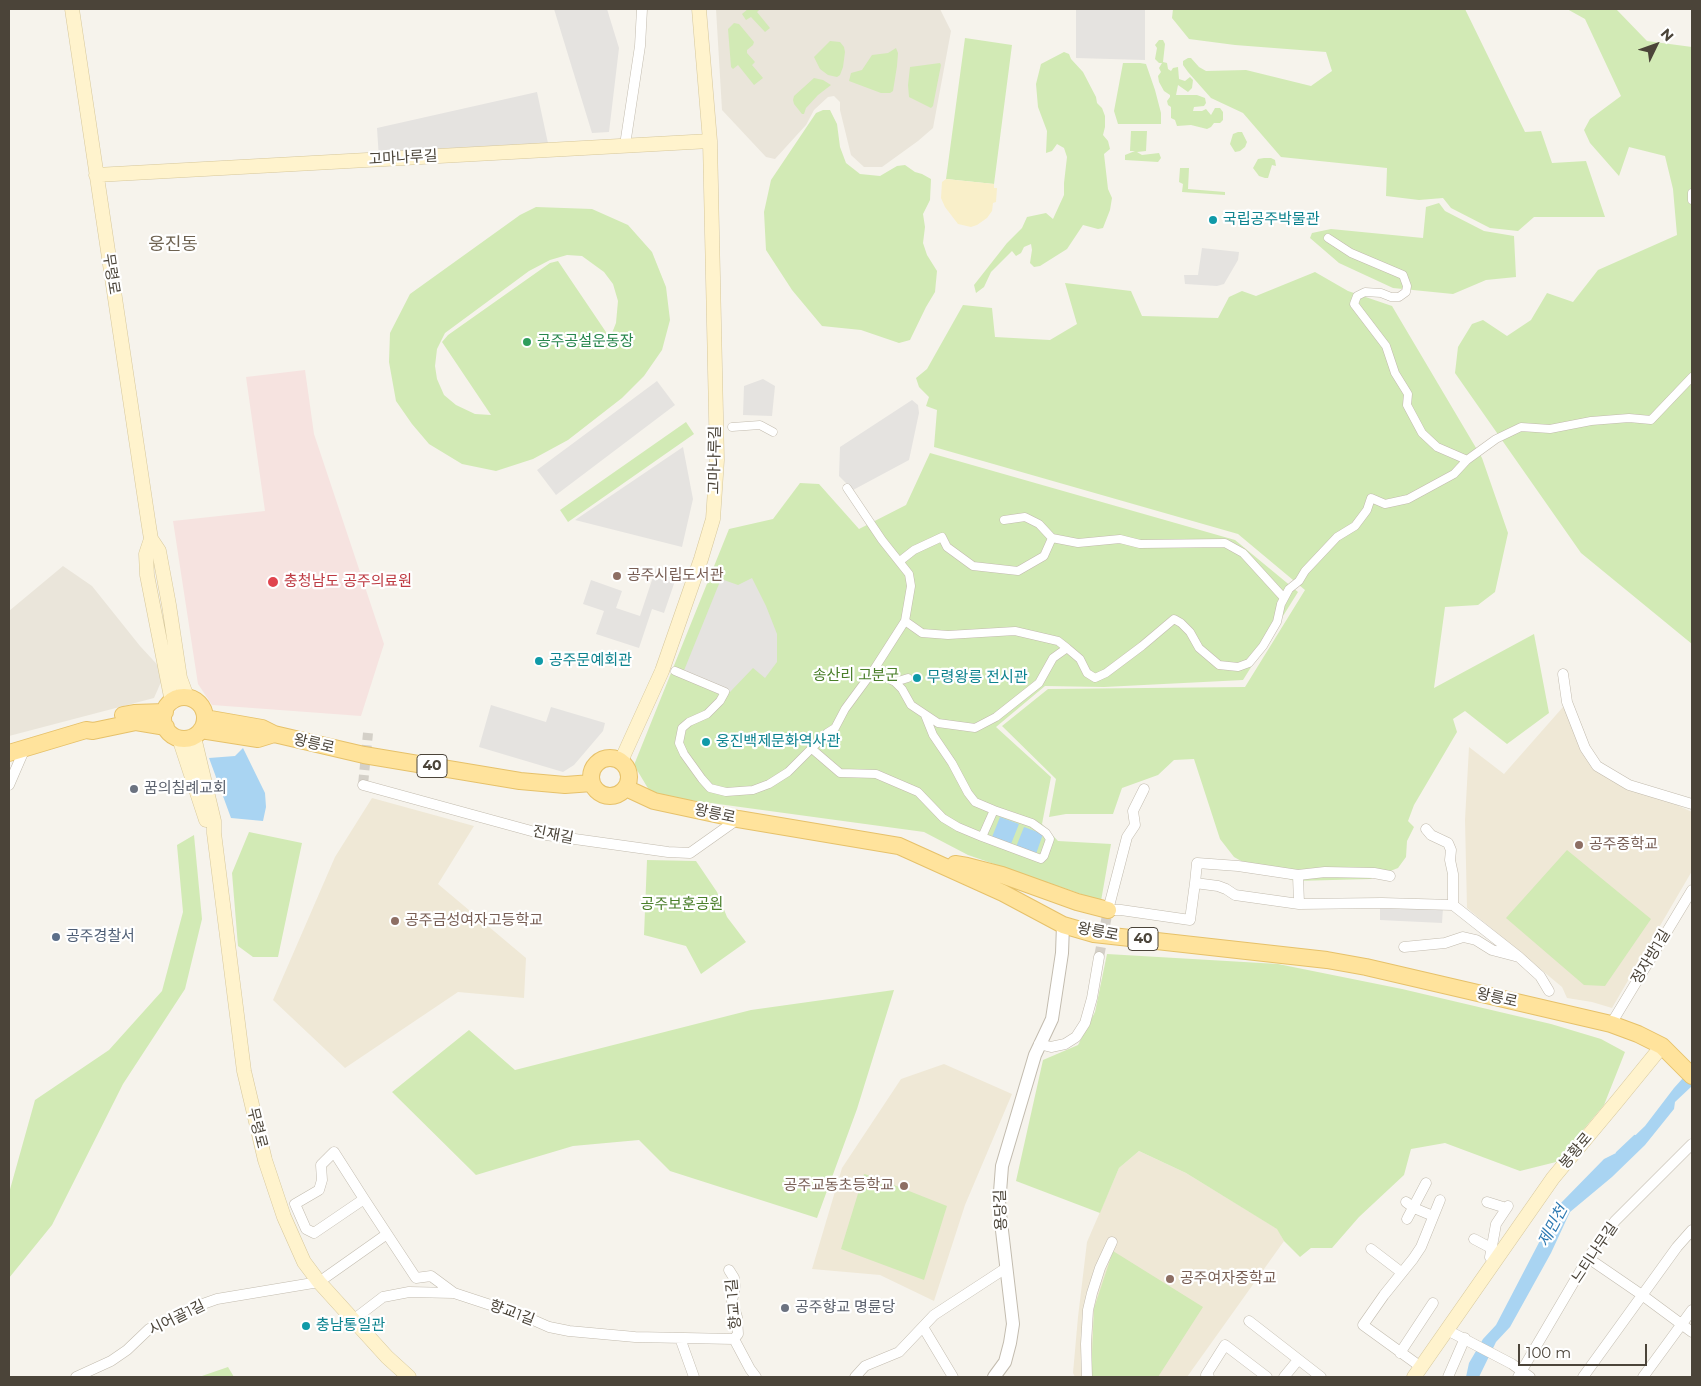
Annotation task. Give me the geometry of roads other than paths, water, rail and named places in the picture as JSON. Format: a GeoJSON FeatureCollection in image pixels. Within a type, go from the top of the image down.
{"type":"FeatureCollection","features":[{"type":"Feature","properties":{"kind":"main road","name":"무령로"},"geometry":{"type":"LineString","coordinates":[[72,9],[151,540],[159,551],[180,678],[172,710]]}},
{"type":"Feature","properties":{"kind":"main road","name":"고마나루길"},"geometry":{"type":"LineString","coordinates":[[621,761],[662,671],[702,559],[712,518],[718,460],[710,141],[700,9]]}},
{"type":"Feature","properties":{"kind":"main road","name":"고마나루길"},"geometry":{"type":"LineString","coordinates":[[96,175],[710,141]]}},
{"type":"Feature","properties":{"kind":"main road"},"geometry":{"type":"LineString","coordinates":[[9,753],[86,730],[92,722],[134,713],[172,710],[193,699],[202,707],[195,731],[174,736],[172,710]]}},
{"type":"Feature","properties":{"kind":"main road","name":"왕릉로"},"geometry":{"type":"LineString","coordinates":[[195,731],[262,728],[274,734],[364,755],[520,781],[565,785],[592,783]]}},
{"type":"Feature","properties":{"kind":"main road","name":"무령로"},"geometry":{"type":"LineString","coordinates":[[195,731],[214,821],[244,1072],[265,1160],[284,1218],[304,1262],[319,1282],[387,1357],[409,1377]]}},
{"type":"Feature","properties":{"kind":"main road"},"geometry":{"type":"LineString","coordinates":[[609,758],[621,761],[628,770],[629,782],[621,793],[609,796],[597,791],[592,783],[592,773],[598,762],[609,758]]}},
{"type":"Feature","properties":{"kind":"main road","name":"왕릉로"},"geometry":{"type":"LineString","coordinates":[[626,788],[654,801],[738,819],[899,846],[1003,893],[1063,925],[1094,934],[1327,960],[1366,967],[1610,1024],[1638,1034],[1666,1049]]}},
{"type":"Feature","properties":{"kind":"main road"},"geometry":{"type":"LineString","coordinates":[[934,862],[967,866],[1002,875],[1069,899],[1108,910]]}},
{"type":"Feature","properties":{"kind":"main road","name":"40"},"geometry":{"type":"LineString","coordinates":[[1666,1049],[1692,1076]]}},
{"type":"Feature","properties":{"kind":"main road","name":"봉황로"},"geometry":{"type":"LineString","coordinates":[[1418,1372],[1447,1330],[1493,1254],[1618,1100],[1666,1049]]}},
{"type":"Feature","properties":{"kind":"street"},"geometry":{"type":"LineString","coordinates":[[625,145],[640,46],[642,9]]}},
{"type":"Feature","properties":{"kind":"street"},"geometry":{"type":"LineString","coordinates":[[1692,193],[1692,200]]}},
{"type":"Feature","properties":{"kind":"street"},"geometry":{"type":"LineString","coordinates":[[1328,238],[1351,254],[1403,274],[1406,281],[1406,292],[1399,297],[1365,292],[1357,296],[1354,304],[1386,346],[1395,374],[1408,394],[1407,406],[1422,433],[1437,447],[1467,460]]}},
{"type":"Feature","properties":{"kind":"street"},"geometry":{"type":"LineString","coordinates":[[905,621],[922,633],[948,635],[1015,631],[1058,641],[1080,659],[1087,673],[1095,678],[1106,673],[1174,619],[1190,632],[1199,648],[1219,665],[1238,667],[1248,664],[1263,646],[1277,622],[1281,604],[1289,589],[1299,581],[1305,571],[1337,537],[1355,526],[1367,510],[1371,498],[1385,504],[1408,499],[1454,474],[1467,460],[1496,439],[1521,427],[1550,429],[1591,421],[1629,418],[1651,420],[1692,377]]}},
{"type":"Feature","properties":{"kind":"street"},"geometry":{"type":"LineString","coordinates":[[732,427],[760,425],[773,432]]}},
{"type":"Feature","properties":{"kind":"street"},"geometry":{"type":"LineString","coordinates":[[675,671],[725,692],[720,701],[707,714],[689,722],[682,728],[679,743],[684,754],[710,788],[726,792],[753,790],[769,784],[788,772],[827,733],[835,728],[845,709],[873,671],[905,621],[911,586],[909,574],[882,540],[847,488]]}},
{"type":"Feature","properties":{"kind":"street"},"geometry":{"type":"LineString","coordinates":[[1004,520],[1025,517],[1039,524],[1052,538],[1078,543],[1120,539],[1140,544],[1225,543],[1243,553],[1284,598]]}},
{"type":"Feature","properties":{"kind":"street"},"geometry":{"type":"LineString","coordinates":[[900,561],[914,550],[942,537],[947,547],[973,566],[1018,571],[1044,556],[1052,538]]}},
{"type":"Feature","properties":{"kind":"street"},"geometry":{"type":"LineString","coordinates":[[873,671],[895,682],[902,689],[911,705],[938,723],[976,728],[996,717],[1039,683],[1053,658],[1067,648]]}},
{"type":"Feature","properties":{"kind":"street"},"geometry":{"type":"LineString","coordinates":[[1563,674],[1567,702],[1584,748],[1597,766],[1629,784],[1692,804]]}},
{"type":"Feature","properties":{"kind":"street"},"geometry":{"type":"LineString","coordinates":[[895,682],[908,678]]}},
{"type":"Feature","properties":{"kind":"street"},"geometry":{"type":"LineString","coordinates":[[812,749],[840,773],[876,774],[918,792],[943,818],[958,827],[1040,859],[1044,856],[1050,839],[1046,833],[1032,824],[976,802],[968,793],[952,763],[933,735],[926,715]]}},
{"type":"Feature","properties":{"kind":"street"},"geometry":{"type":"LineString","coordinates":[[9,785],[25,748]]}},
{"type":"Feature","properties":{"kind":"street","name":"진재길"},"geometry":{"type":"LineString","coordinates":[[363,785],[546,835],[668,852],[690,853],[738,819]]}},
{"type":"Feature","properties":{"kind":"street"},"geometry":{"type":"LineString","coordinates":[[1144,789],[1133,811],[1135,825],[1127,837],[1108,910],[1121,910],[1190,920],[1197,863],[1238,866],[1298,875],[1325,872],[1374,873],[1390,876]]}},
{"type":"Feature","properties":{"kind":"street"},"geometry":{"type":"LineString","coordinates":[[982,837],[994,810]]}},
{"type":"Feature","properties":{"kind":"street"},"geometry":{"type":"LineString","coordinates":[[1426,829],[1431,835],[1448,843],[1451,850],[1450,860],[1454,874],[1453,905]]}},
{"type":"Feature","properties":{"kind":"street"},"geometry":{"type":"LineString","coordinates":[[1298,875],[1299,904]]}},
{"type":"Feature","properties":{"kind":"street"},"geometry":{"type":"LineString","coordinates":[[1195,882],[1218,886],[1236,895],[1299,904],[1382,903],[1453,905],[1519,956],[1540,976],[1549,991]]}},
{"type":"Feature","properties":{"kind":"street","name":"정자방1길"},"geometry":{"type":"LineString","coordinates":[[1610,1024],[1692,890]]}},
{"type":"Feature","properties":{"kind":"street","name":"용당길"},"geometry":{"type":"LineString","coordinates":[[994,1377],[1005,1362],[1013,1324],[999,1205],[1002,1166],[1034,1054],[1052,1019],[1062,952],[1063,925]]}},
{"type":"Feature","properties":{"kind":"street"},"geometry":{"type":"LineString","coordinates":[[1404,947],[1445,942],[1463,937],[1476,940],[1492,950],[1519,956]]}},
{"type":"Feature","properties":{"kind":"street"},"geometry":{"type":"LineString","coordinates":[[1040,1044],[1051,1047],[1065,1044],[1076,1037],[1085,1023],[1092,998],[1099,958]]}},
{"type":"Feature","properties":{"kind":"street","name":"느티나무길"},"geometry":{"type":"LineString","coordinates":[[1519,1374],[1588,1258],[1615,1221],[1692,1144]]}},
{"type":"Feature","properties":{"kind":"street"},"geometry":{"type":"LineString","coordinates":[[364,1199],[314,1233],[306,1229],[295,1204],[319,1190],[322,1180],[321,1165],[334,1152],[416,1278],[431,1276],[454,1293]]}},
{"type":"Feature","properties":{"kind":"street"},"geometry":{"type":"LineString","coordinates":[[1407,1219],[1410,1205],[1426,1183]]}},
{"type":"Feature","properties":{"kind":"street"},"geometry":{"type":"LineString","coordinates":[[1418,1372],[1400,1353],[1363,1325],[1421,1247],[1440,1200]]}},
{"type":"Feature","properties":{"kind":"street","name":"봉황로"},"geometry":{"type":"LineString","coordinates":[[1487,1202],[1507,1207],[1496,1224],[1493,1254]]}},
{"type":"Feature","properties":{"kind":"street"},"geometry":{"type":"LineString","coordinates":[[1410,1205],[1433,1216]]}},
{"type":"Feature","properties":{"kind":"street"},"geometry":{"type":"LineString","coordinates":[[1583,1377],[1677,1247],[1692,1230]]}},
{"type":"Feature","properties":{"kind":"street"},"geometry":{"type":"LineString","coordinates":[[319,1282],[388,1234]]}},
{"type":"Feature","properties":{"kind":"street"},"geometry":{"type":"LineString","coordinates":[[1474,1239],[1493,1254]]}},
{"type":"Feature","properties":{"kind":"street"},"geometry":{"type":"LineString","coordinates":[[1087,1377],[1088,1310],[1100,1268],[1112,1242]]}},
{"type":"Feature","properties":{"kind":"street"},"geometry":{"type":"LineString","coordinates":[[1371,1249],[1401,1272]]}},
{"type":"Feature","properties":{"kind":"street"},"geometry":{"type":"LineString","coordinates":[[1588,1258],[1692,1332]]}},
{"type":"Feature","properties":{"kind":"street"},"geometry":{"type":"LineString","coordinates":[[855,1377],[865,1366],[898,1352],[934,1315],[1006,1268]]}},
{"type":"Feature","properties":{"kind":"street","name":"향교 1길"},"geometry":{"type":"LineString","coordinates":[[729,1270],[734,1278],[732,1301],[737,1317],[738,1334],[734,1339]]}},
{"type":"Feature","properties":{"kind":"street","name":"시어골1길"},"geometry":{"type":"LineString","coordinates":[[76,1377],[111,1362],[149,1329],[200,1305],[217,1299],[319,1282]]}},
{"type":"Feature","properties":{"kind":"street","name":"향교1길"},"geometry":{"type":"LineString","coordinates":[[353,1320],[383,1297],[409,1292],[454,1293],[524,1316],[549,1327],[569,1331],[635,1337],[734,1339]]}},
{"type":"Feature","properties":{"kind":"street"},"geometry":{"type":"LineString","coordinates":[[1400,1353],[1433,1304]]}},
{"type":"Feature","properties":{"kind":"street"},"geometry":{"type":"LineString","coordinates":[[1644,1377],[1692,1310]]}},
{"type":"Feature","properties":{"kind":"street"},"geometry":{"type":"LineString","coordinates":[[1249,1321],[1321,1377]]}},
{"type":"Feature","properties":{"kind":"street"},"geometry":{"type":"LineString","coordinates":[[923,1328],[953,1377]]}},
{"type":"Feature","properties":{"kind":"street"},"geometry":{"type":"LineString","coordinates":[[1447,1330],[1512,1364],[1519,1374],[1530,1377]]}},
{"type":"Feature","properties":{"kind":"street"},"geometry":{"type":"LineString","coordinates":[[680,1338],[693,1377]]}},
{"type":"Feature","properties":{"kind":"street"},"geometry":{"type":"LineString","coordinates":[[1448,1377],[1465,1338]]}},
{"type":"Feature","properties":{"kind":"street"},"geometry":{"type":"LineString","coordinates":[[734,1339],[750,1370],[756,1377]]}},
{"type":"Feature","properties":{"kind":"street"},"geometry":{"type":"LineString","coordinates":[[1208,1376],[1225,1345],[1267,1377]]}},
{"type":"Feature","properties":{"kind":"street"},"geometry":{"type":"LineString","coordinates":[[1284,1377],[1298,1360]]}},
{"type":"Feature","properties":{"kind":"water"},"geometry":{"type":"Polygon","coordinates":[[[243,748],[265,793],[266,807],[263,821],[231,818],[209,758],[235,756],[243,748]]]}},
{"type":"Feature","properties":{"kind":"water"},"geometry":{"type":"Polygon","coordinates":[[[1000,817],[1019,824],[1011,844],[992,837],[1000,817]]]}},
{"type":"Feature","properties":{"kind":"water"},"geometry":{"type":"Polygon","coordinates":[[[1024,827],[1043,834],[1036,854],[1016,847],[1024,827]]]}},
{"type":"Feature","properties":{"kind":"water","name":"제민천"},"geometry":{"type":"Polygon","coordinates":[[[1692,1068],[1692,1086],[1675,1102],[1674,1109],[1645,1145],[1612,1177],[1570,1212],[1551,1253],[1510,1327],[1496,1342],[1479,1377],[1466,1377],[1469,1363],[1483,1339],[1496,1325],[1558,1206],[1604,1159],[1618,1152],[1645,1126],[1692,1068]]]}},
{"type":"Feature","properties":{"kind":"waterway","name":"제민천"},"geometry":{"type":"LineString","coordinates":[[1617,1153],[1635,1136]]}},
{"type":"Feature","properties":{"kind":"tunnel"},"geometry":{"type":"LineString","coordinates":[[363,785],[368,733]]}},
{"type":"Feature","properties":{"kind":"tunnel"},"geometry":{"type":"LineString","coordinates":[[1099,957],[1108,910]]}},
{"type":"Feature","properties":{"kind":"place","name":"국립공주박물관"},"geometry":{"type":"Point","coordinates":[1213,220]}},
{"type":"Feature","properties":{"kind":"place","name":"공주공설운동장"},"geometry":{"type":"Point","coordinates":[527,342]}},
{"type":"Feature","properties":{"kind":"place","name":"공주시립도서관"},"geometry":{"type":"Point","coordinates":[617,576]}},
{"type":"Feature","properties":{"kind":"place","name":"충청남도 공주의료원"},"geometry":{"type":"Point","coordinates":[273,582]}},
{"type":"Feature","properties":{"kind":"place","name":"공주문예회관"},"geometry":{"type":"Point","coordinates":[539,661]}},
{"type":"Feature","properties":{"kind":"place","name":"무령왕릉 전시관"},"geometry":{"type":"Point","coordinates":[917,678]}},
{"type":"Feature","properties":{"kind":"place","name":"웅진백제문화역사관"},"geometry":{"type":"Point","coordinates":[706,742]}},
{"type":"Feature","properties":{"kind":"place","name":"꿈의침례교회"},"geometry":{"type":"Point","coordinates":[134,789]}},
{"type":"Feature","properties":{"kind":"place","name":"공주중학교"},"geometry":{"type":"Point","coordinates":[1579,845]}},
{"type":"Feature","properties":{"kind":"place","name":"공주금성여자고등학교"},"geometry":{"type":"Point","coordinates":[395,921]}},
{"type":"Feature","properties":{"kind":"place","name":"공주경찰서"},"geometry":{"type":"Point","coordinates":[56,937]}},
{"type":"Feature","properties":{"kind":"place","name":"공주교동초등학교"},"geometry":{"type":"Point","coordinates":[904,1186]}},
{"type":"Feature","properties":{"kind":"place","name":"공주여자중학교"},"geometry":{"type":"Point","coordinates":[1170,1279]}},
{"type":"Feature","properties":{"kind":"place","name":"공주향교 명륜당"},"geometry":{"type":"Point","coordinates":[785,1308]}},
{"type":"Feature","properties":{"kind":"place","name":"충남통일관"},"geometry":{"type":"Point","coordinates":[306,1326]}},
{"type":"Feature","properties":{"kind":"district","name":"웅진동"},"geometry":{"type":"Point","coordinates":[173,245]}},
{"type":"Feature","properties":{"kind":"park label","name":"송산리 고분군"},"geometry":{"type":"Point","coordinates":[856,676]}},
{"type":"Feature","properties":{"kind":"park label","name":"공주보훈공원"},"geometry":{"type":"Point","coordinates":[682,905]}}]}
